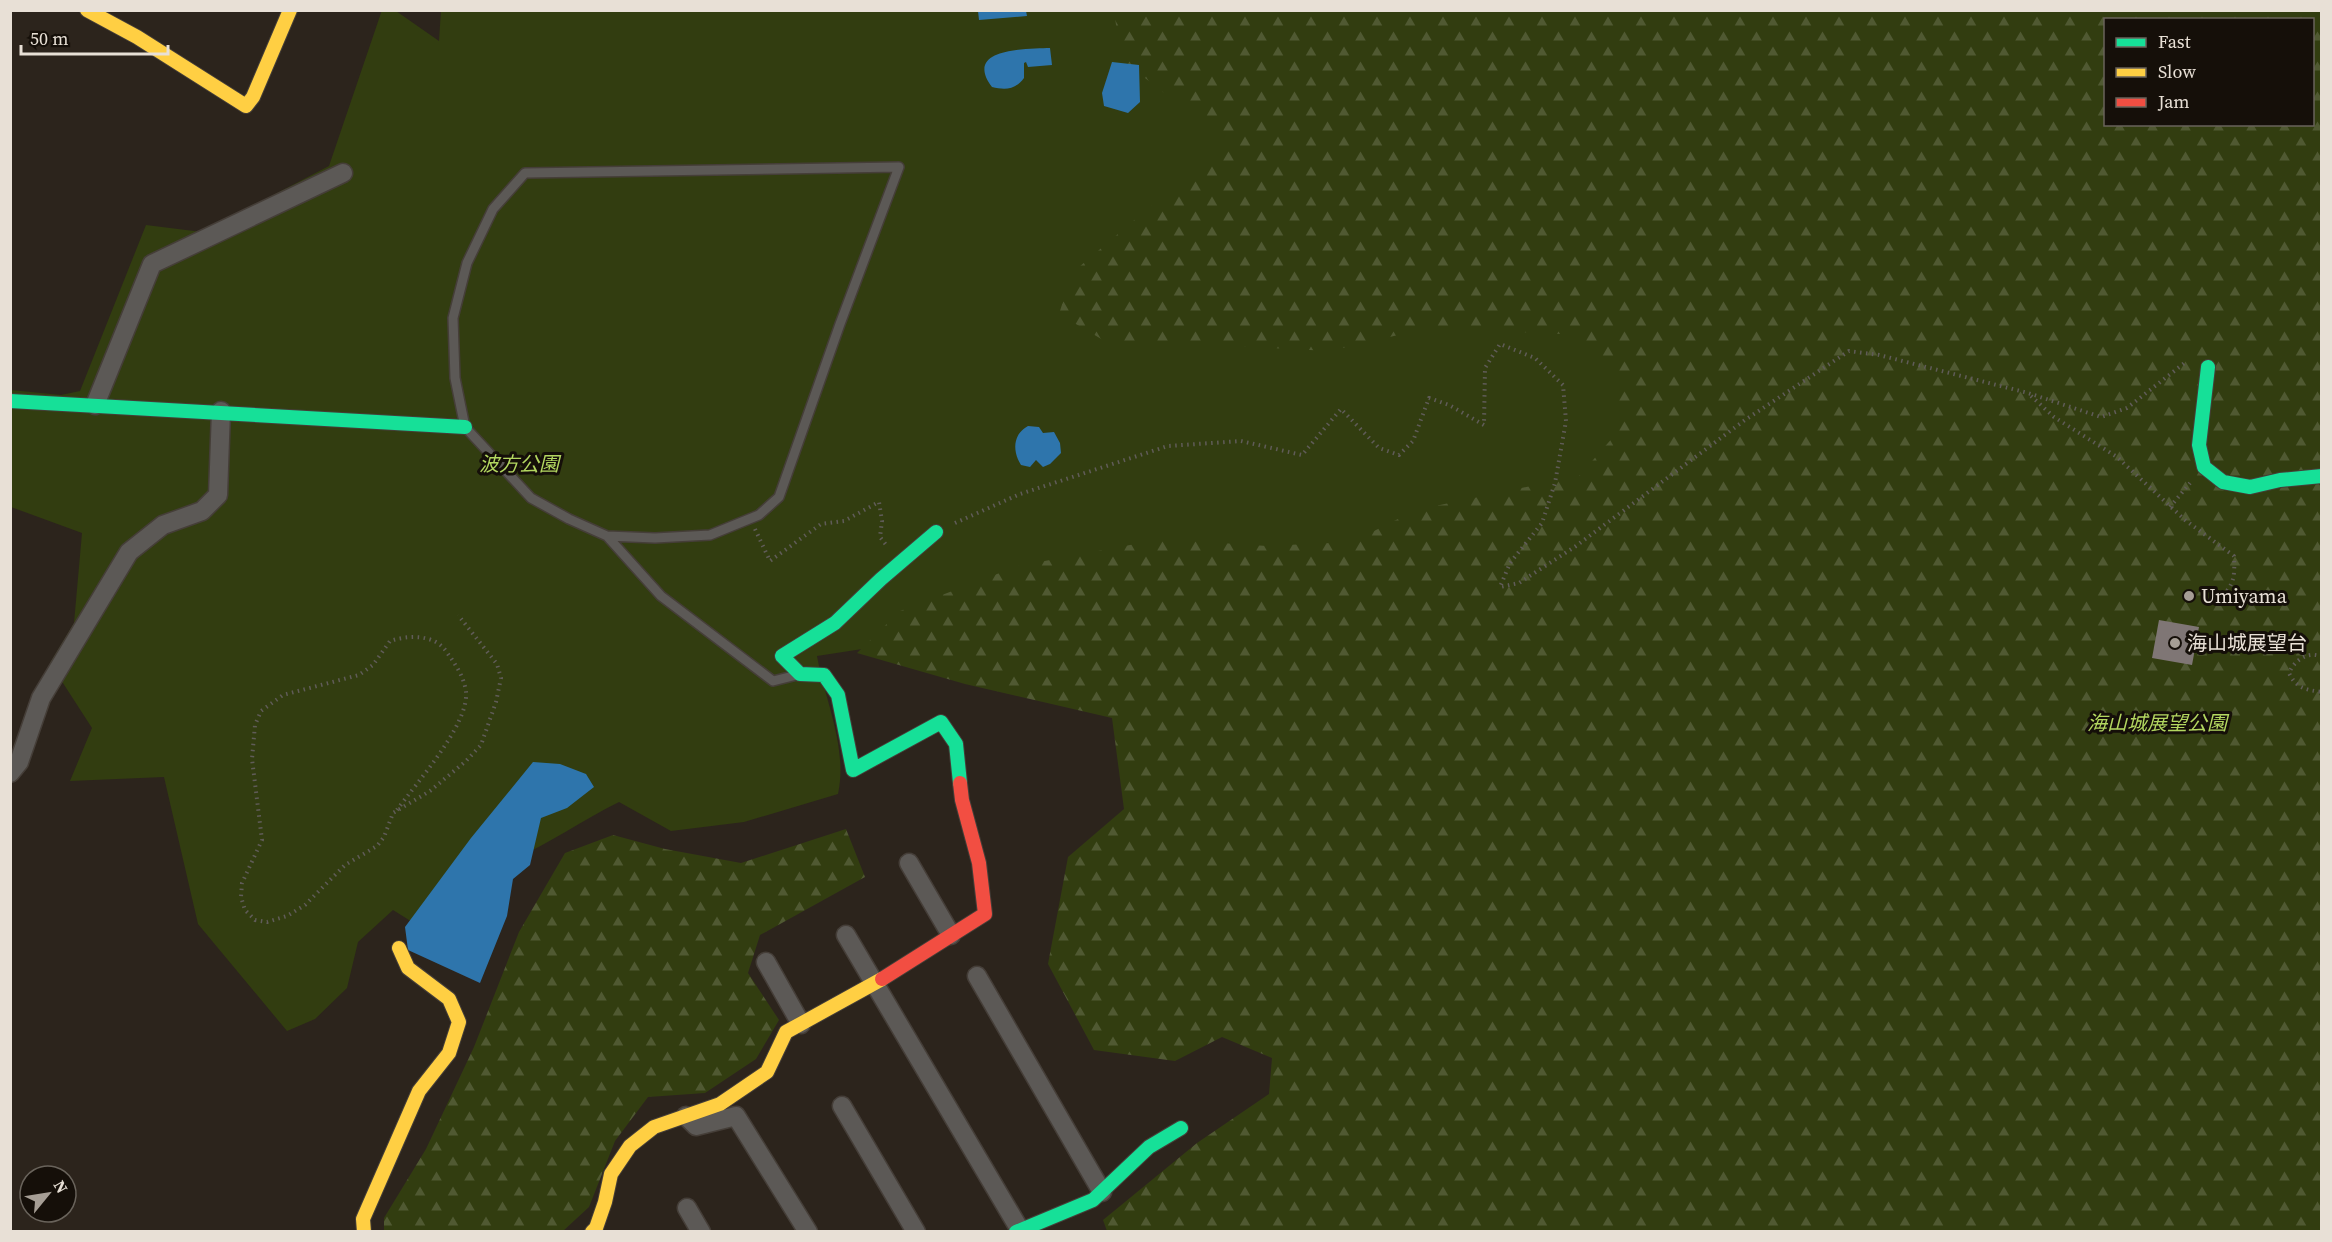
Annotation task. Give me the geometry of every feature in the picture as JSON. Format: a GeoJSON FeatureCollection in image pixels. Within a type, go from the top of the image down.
{"type":"FeatureCollection","features":[{"type":"Feature","properties":{"kind":"street"},"geometry":{"type":"LineString","coordinates":[[87,10],[138,37],[246,106],[253,97],[290,10]]}},
{"type":"Feature","properties":{"kind":"street"},"geometry":{"type":"LineString","coordinates":[[95,405],[152,264],[343,173]]}},
{"type":"Feature","properties":{"kind":"street"},"geometry":{"type":"LineString","coordinates":[[2208,367],[2199,446],[2204,467],[2223,482],[2250,487],[2280,480],[2322,476]]}},
{"type":"Feature","properties":{"kind":"street"},"geometry":{"type":"LineString","coordinates":[[10,401],[221,411],[465,427]]}},
{"type":"Feature","properties":{"kind":"street"},"geometry":{"type":"LineString","coordinates":[[10,772],[19,762],[41,698],[129,552],[163,525],[202,511],[218,495],[221,411]]}},
{"type":"Feature","properties":{"kind":"street"},"geometry":{"type":"LineString","coordinates":[[592,1232],[596,1228],[605,1202],[611,1174],[630,1146],[654,1127],[720,1104],[767,1072],[786,1032],[874,984],[985,914],[979,863],[962,800],[956,744],[941,722],[853,770],[838,694],[824,675],[800,674],[782,656],[835,622],[936,532]]}},
{"type":"Feature","properties":{"kind":"street"},"geometry":{"type":"LineString","coordinates":[[909,863],[951,935]]}},
{"type":"Feature","properties":{"kind":"street"},"geometry":{"type":"LineString","coordinates":[[846,935],[1019,1231],[1093,1200],[1149,1147],[1181,1128]]}},
{"type":"Feature","properties":{"kind":"street"},"geometry":{"type":"LineString","coordinates":[[364,1232],[363,1219],[419,1091],[449,1053],[459,1022],[449,999],[408,968],[399,948]]}},
{"type":"Feature","properties":{"kind":"street"},"geometry":{"type":"LineString","coordinates":[[766,962],[801,1024]]}},
{"type":"Feature","properties":{"kind":"street"},"geometry":{"type":"LineString","coordinates":[[977,976],[1102,1192]]}},
{"type":"Feature","properties":{"kind":"street"},"geometry":{"type":"LineString","coordinates":[[842,1106],[915,1232]]}},
{"type":"Feature","properties":{"kind":"street"},"geometry":{"type":"LineString","coordinates":[[686,1116],[696,1126],[736,1116],[808,1232]]}},
{"type":"Feature","properties":{"kind":"street"},"geometry":{"type":"LineString","coordinates":[[687,1208],[701,1232]]}},
{"type":"Feature","properties":{"kind":"lane"},"geometry":{"type":"LineString","coordinates":[[899,167],[779,497],[759,515],[710,535],[655,538],[607,536],[531,498],[465,427],[455,378],[453,318],[467,263],[493,209],[525,173],[899,167]]}},
{"type":"Feature","properties":{"kind":"lane"},"geometry":{"type":"LineString","coordinates":[[607,536],[661,596],[773,681],[800,674]]}},
{"type":"Feature","properties":{"kind":"path"},"geometry":{"type":"LineString","coordinates":[[936,532],[1020,494],[1168,446],[1240,441],[1302,455],[1341,409],[1379,448],[1399,455],[1413,441],[1429,398],[1449,405],[1484,425],[1485,368],[1500,344],[1535,358],[1563,385],[1566,421],[1555,483],[1542,523],[1510,563],[1500,586],[1520,583],[1576,546],[1745,420],[1849,351],[1879,355],[2028,393],[2102,417],[2127,408],[2189,359],[2208,367]]}},
{"type":"Feature","properties":{"kind":"path"},"geometry":{"type":"LineString","coordinates":[[2028,393],[2054,417],[2117,457],[2185,520],[2234,556],[2235,579],[2217,602]]}},
{"type":"Feature","properties":{"kind":"path"},"geometry":{"type":"LineString","coordinates":[[2170,507],[2204,467]]}},
{"type":"Feature","properties":{"kind":"path"},"geometry":{"type":"LineString","coordinates":[[751,520],[770,561],[821,524],[844,521],[879,502],[882,521],[880,537],[900,562]]}},
{"type":"Feature","properties":{"kind":"path"},"geometry":{"type":"LineString","coordinates":[[397,810],[447,743],[461,716],[466,694],[463,676],[443,648],[428,639],[411,636],[390,641],[373,665],[359,675],[284,695],[261,711],[255,725],[252,759],[262,840],[242,883],[245,910],[255,920],[267,922],[287,916],[305,905],[345,865],[377,846],[384,837],[393,813],[430,791],[466,761],[481,745],[496,702],[501,678],[497,664],[458,615]]}},
{"type":"Feature","properties":{"kind":"path"},"geometry":{"type":"LineString","coordinates":[[2322,657],[2316,654],[2304,656],[2292,664],[2289,673],[2293,682],[2304,690],[2322,692]]}},
{"type":"Feature","properties":{"kind":"green space","name":"波方公園"},"geometry":{"type":"Polygon","coordinates":[[[382,10],[396,11],[439,41],[441,10],[1227,11],[1620,304],[1802,500],[817,656],[838,742],[840,777],[838,794],[744,822],[671,831],[619,802],[511,860],[481,965],[393,910],[358,942],[347,988],[315,1019],[287,1031],[198,924],[164,777],[70,781],[92,728],[50,663],[74,623],[82,533],[11,507],[11,390],[61,395],[80,391],[146,225],[202,232],[329,166],[382,10]]]}},
{"type":"Feature","properties":{"kind":"green space","name":"海山城展望公園"},"geometry":{"type":"Polygon","coordinates":[[[1114,11],[2321,11],[2321,1231],[1107,1231],[1103,1220],[1197,1143],[1269,1094],[1272,1058],[1222,1037],[1175,1061],[1094,1050],[1048,964],[1068,857],[1124,809],[1112,718],[965,684],[857,653],[900,611],[1018,566],[1162,539],[1267,546],[1352,542],[1416,510],[1579,476],[1615,435],[1617,389],[1582,335],[1428,328],[1330,351],[1103,340],[1059,314],[1072,273],[1226,142],[1121,59],[1114,11]]]}},
{"type":"Feature","properties":{"kind":"green space"},"geometry":{"type":"Polygon","coordinates":[[[846,829],[865,877],[760,935],[748,973],[779,1020],[756,1059],[705,1093],[648,1097],[615,1141],[589,1207],[563,1231],[384,1231],[384,1218],[426,1149],[474,1047],[519,932],[565,853],[613,835],[665,849],[741,863],[846,829]]]}},
{"type":"Feature","properties":{"kind":"water"},"geometry":{"type":"Polygon","coordinates":[[[978,11],[1026,11],[1027,16],[979,20],[978,11]]]}},
{"type":"Feature","properties":{"kind":"water"},"geometry":{"type":"Polygon","coordinates":[[[1050,48],[1052,65],[1028,67],[1026,62],[1024,63],[1024,78],[1013,87],[1005,89],[992,87],[985,74],[985,64],[992,57],[1002,53],[1050,48]]]}},
{"type":"Feature","properties":{"kind":"water"},"geometry":{"type":"Polygon","coordinates":[[[1112,62],[1139,65],[1140,102],[1128,113],[1104,106],[1102,93],[1112,62]]]}},
{"type":"Feature","properties":{"kind":"water"},"geometry":{"type":"Polygon","coordinates":[[[1028,426],[1039,427],[1043,433],[1054,432],[1060,443],[1061,453],[1050,464],[1043,467],[1036,460],[1030,467],[1021,465],[1018,460],[1015,443],[1019,434],[1028,426]]]}},
{"type":"Feature","properties":{"kind":"water"},"geometry":{"type":"Polygon","coordinates":[[[533,762],[560,764],[586,774],[594,787],[567,808],[541,818],[530,865],[513,879],[507,916],[480,983],[408,950],[405,927],[471,838],[533,762]]]}},
{"type":"Feature","properties":{"kind":"building","name":"海山城展望台"},"geometry":{"type":"Polygon","coordinates":[[[2159,620],[2199,627],[2192,665],[2152,658],[2159,620]]]}},
{"type":"Feature","properties":{"kind":"traffic: fast"},"geometry":{"type":"LineString","coordinates":[[2208,367],[2199,445],[2204,467],[2223,482],[2250,487],[2280,480],[2322,476]]}},
{"type":"Feature","properties":{"kind":"traffic: fast"},"geometry":{"type":"LineString","coordinates":[[10,401],[465,427]]}},
{"type":"Feature","properties":{"kind":"traffic: fast"},"geometry":{"type":"LineString","coordinates":[[936,532],[881,579],[835,623],[782,656],[800,674],[824,675],[838,695],[853,770],[941,722],[956,744],[960,783]]}},
{"type":"Feature","properties":{"kind":"traffic: fast"},"geometry":{"type":"LineString","coordinates":[[1016,1232],[1093,1200],[1149,1147],[1181,1128]]}},
{"type":"Feature","properties":{"kind":"traffic: slow"},"geometry":{"type":"LineString","coordinates":[[87,10],[137,37],[246,106],[253,97],[290,10]]}},
{"type":"Feature","properties":{"kind":"traffic: slow"},"geometry":{"type":"LineString","coordinates":[[364,1232],[363,1219],[419,1091],[449,1053],[459,1022],[449,999],[408,968],[399,948]]}},
{"type":"Feature","properties":{"kind":"traffic: slow"},"geometry":{"type":"LineString","coordinates":[[592,1232],[596,1228],[605,1202],[611,1174],[630,1146],[654,1127],[720,1104],[767,1072],[786,1032],[882,979]]}},
{"type":"Feature","properties":{"kind":"traffic: jam"},"geometry":{"type":"LineString","coordinates":[[882,979],[985,914],[979,863],[962,800],[960,783]]}},
{"type":"Feature","properties":{"kind":"place","name":"Umiyama"},"geometry":{"type":"Point","coordinates":[2189,596]}},
{"type":"Feature","properties":{"kind":"place","name":"海山城展望台"},"geometry":{"type":"Point","coordinates":[2175,643]}}]}
